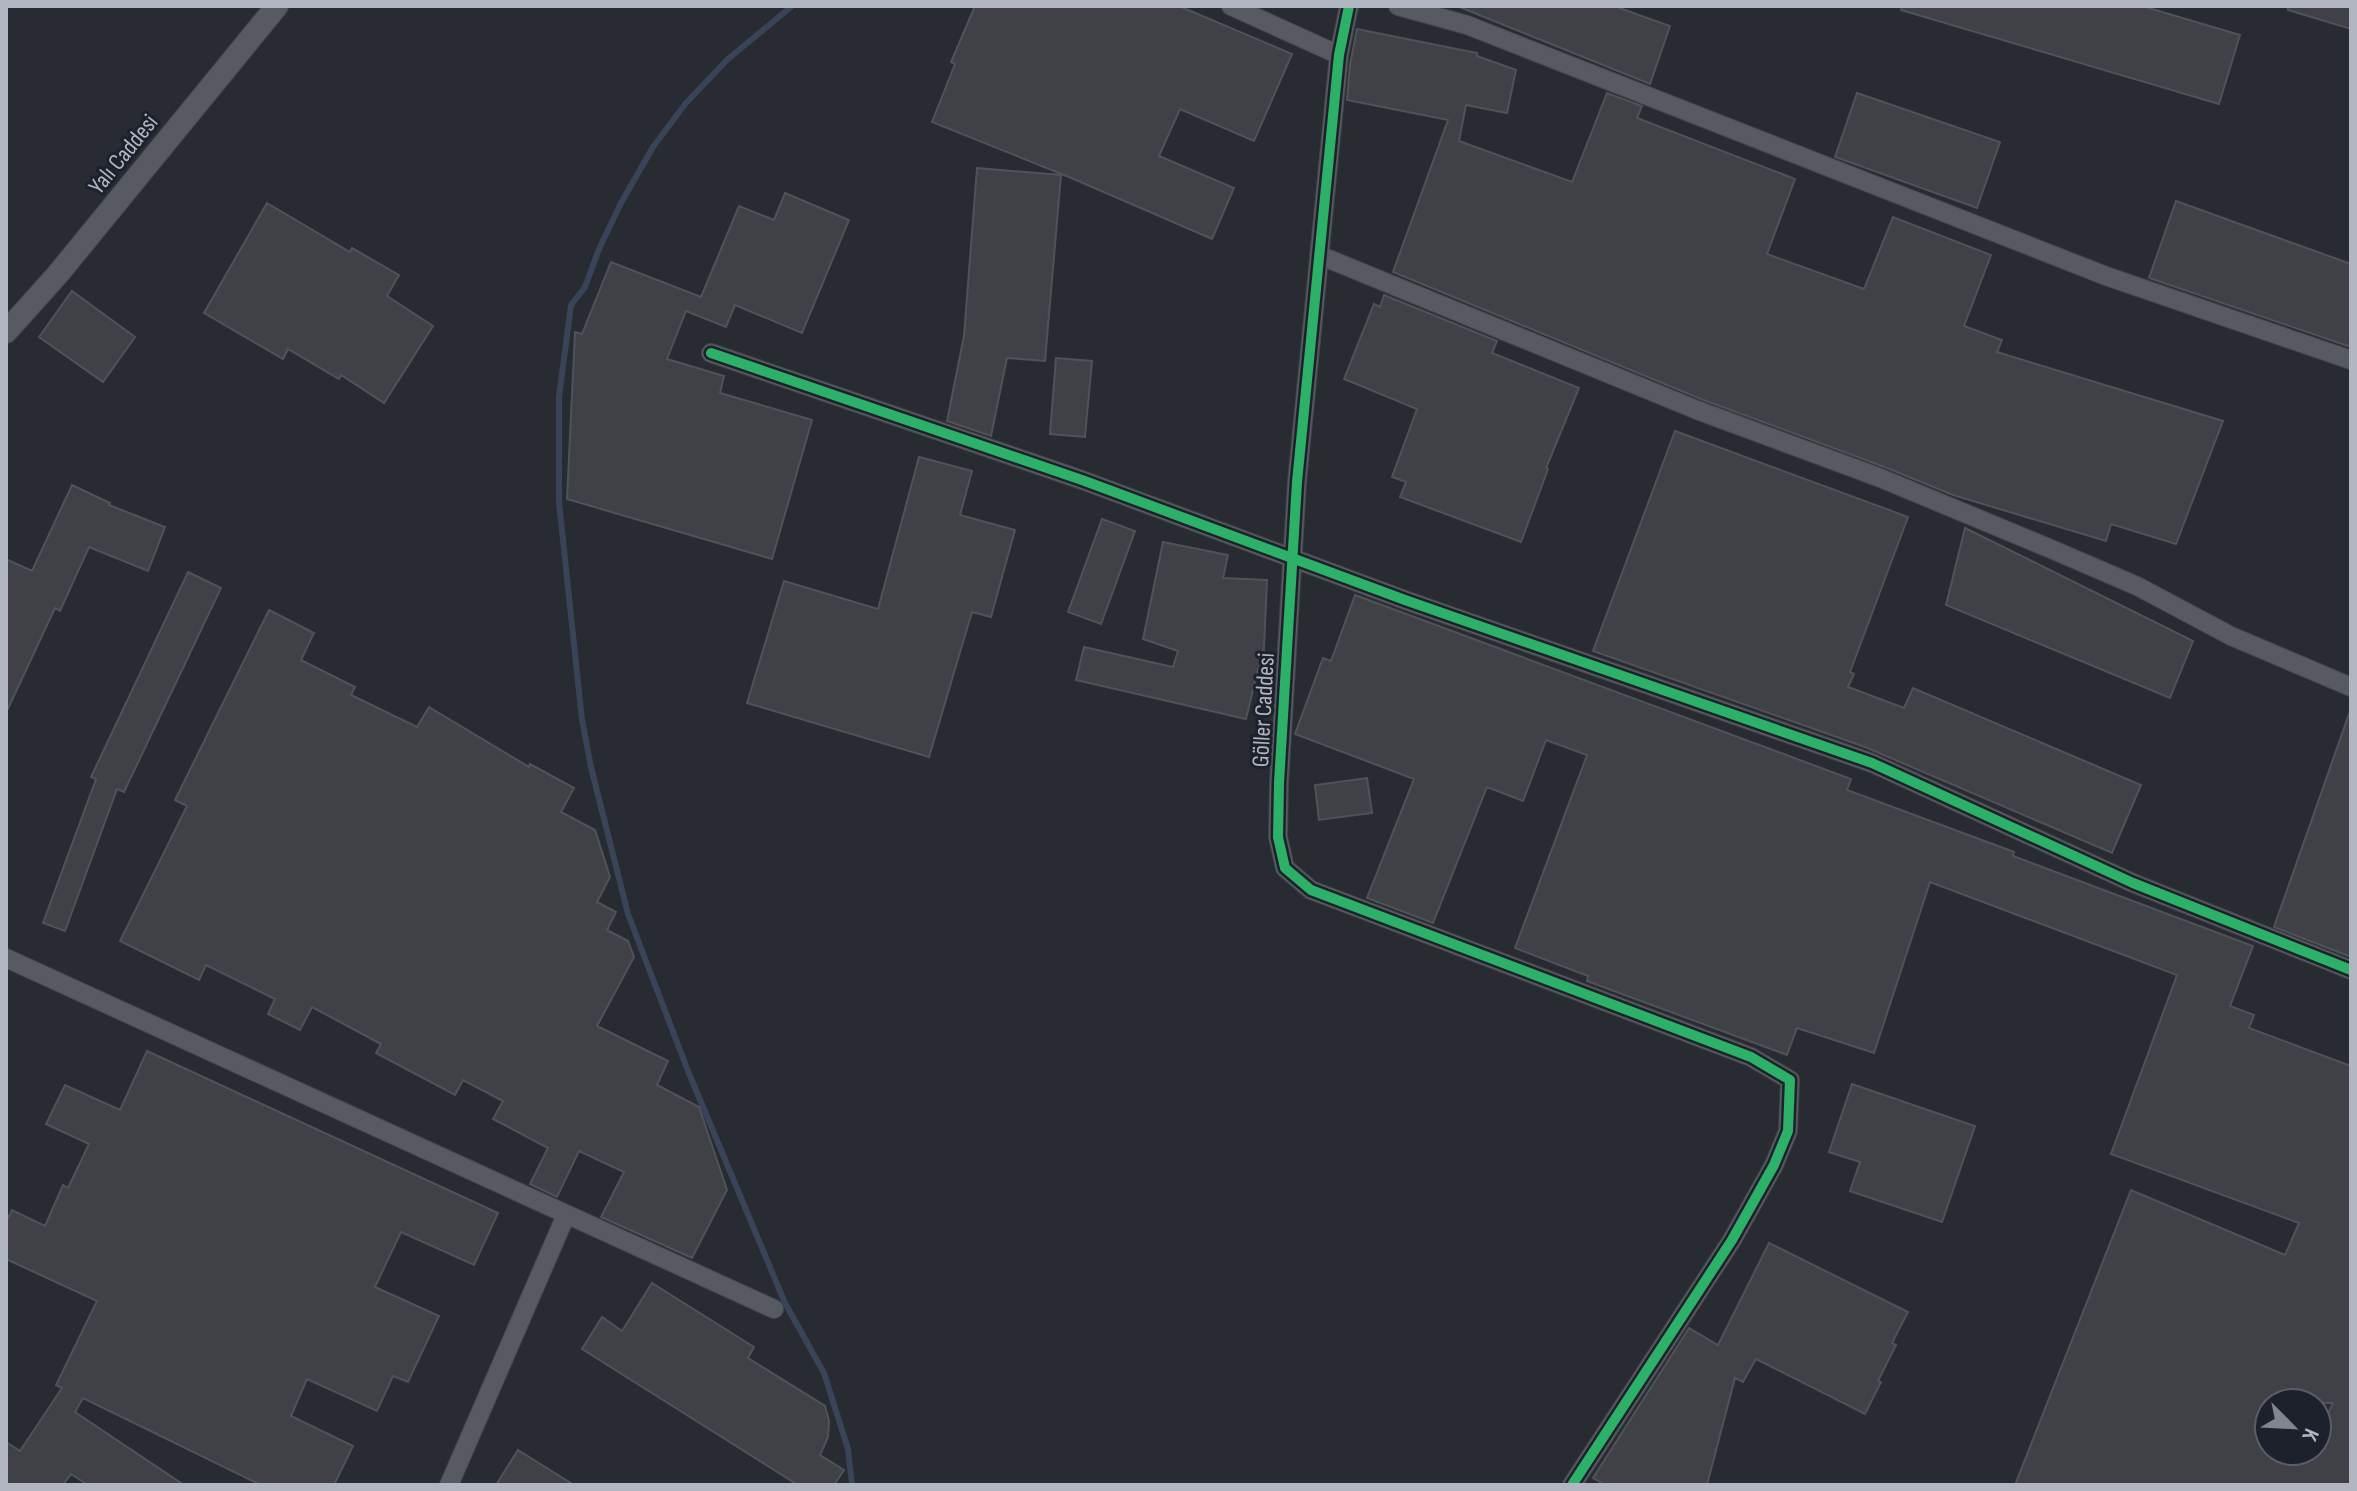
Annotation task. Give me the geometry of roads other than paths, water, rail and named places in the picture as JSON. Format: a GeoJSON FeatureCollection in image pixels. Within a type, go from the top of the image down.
{"type":"FeatureCollection","features":[{"type":"Feature","properties":{"kind":"street","name":"Yalı Caddesi"},"geometry":{"type":"LineString","coordinates":[[6,332],[58,274],[277,6]]}},
{"type":"Feature","properties":{"kind":"street"},"geometry":{"type":"LineString","coordinates":[[1231,6],[1339,55]]}},
{"type":"Feature","properties":{"kind":"street","name":"Göller Caddesi"},"geometry":{"type":"LineString","coordinates":[[1349,6],[1339,55],[1297,482],[1279,783],[1278,837],[1285,868],[1311,890],[1751,1057],[1790,1080],[1788,1131],[1774,1165],[1732,1240],[1572,1485]]}},
{"type":"Feature","properties":{"kind":"street"},"geometry":{"type":"LineString","coordinates":[[1398,6],[1482,31],[2106,276],[2351,360]]}},
{"type":"Feature","properties":{"kind":"street"},"geometry":{"type":"LineString","coordinates":[[1319,255],[1697,410],[1878,477],[2051,549],[2137,586],[2231,636],[2351,687]]}},
{"type":"Feature","properties":{"kind":"street"},"geometry":{"type":"LineString","coordinates":[[711,353],[1082,480],[1405,600],[1872,763],[2133,883],[2351,970]]}},
{"type":"Feature","properties":{"kind":"street"},"geometry":{"type":"LineString","coordinates":[[6,958],[774,1309]]}},
{"type":"Feature","properties":{"kind":"street"},"geometry":{"type":"LineString","coordinates":[[449,1485],[566,1215]]}},
{"type":"Feature","properties":{"kind":"waterway"},"geometry":{"type":"LineString","coordinates":[[792,6],[728,59],[686,103],[653,147],[621,203],[585,287],[571,305],[559,397],[559,502],[582,720],[628,914],[688,1071],[785,1303],[824,1373],[848,1449],[852,1485]]}}]}
